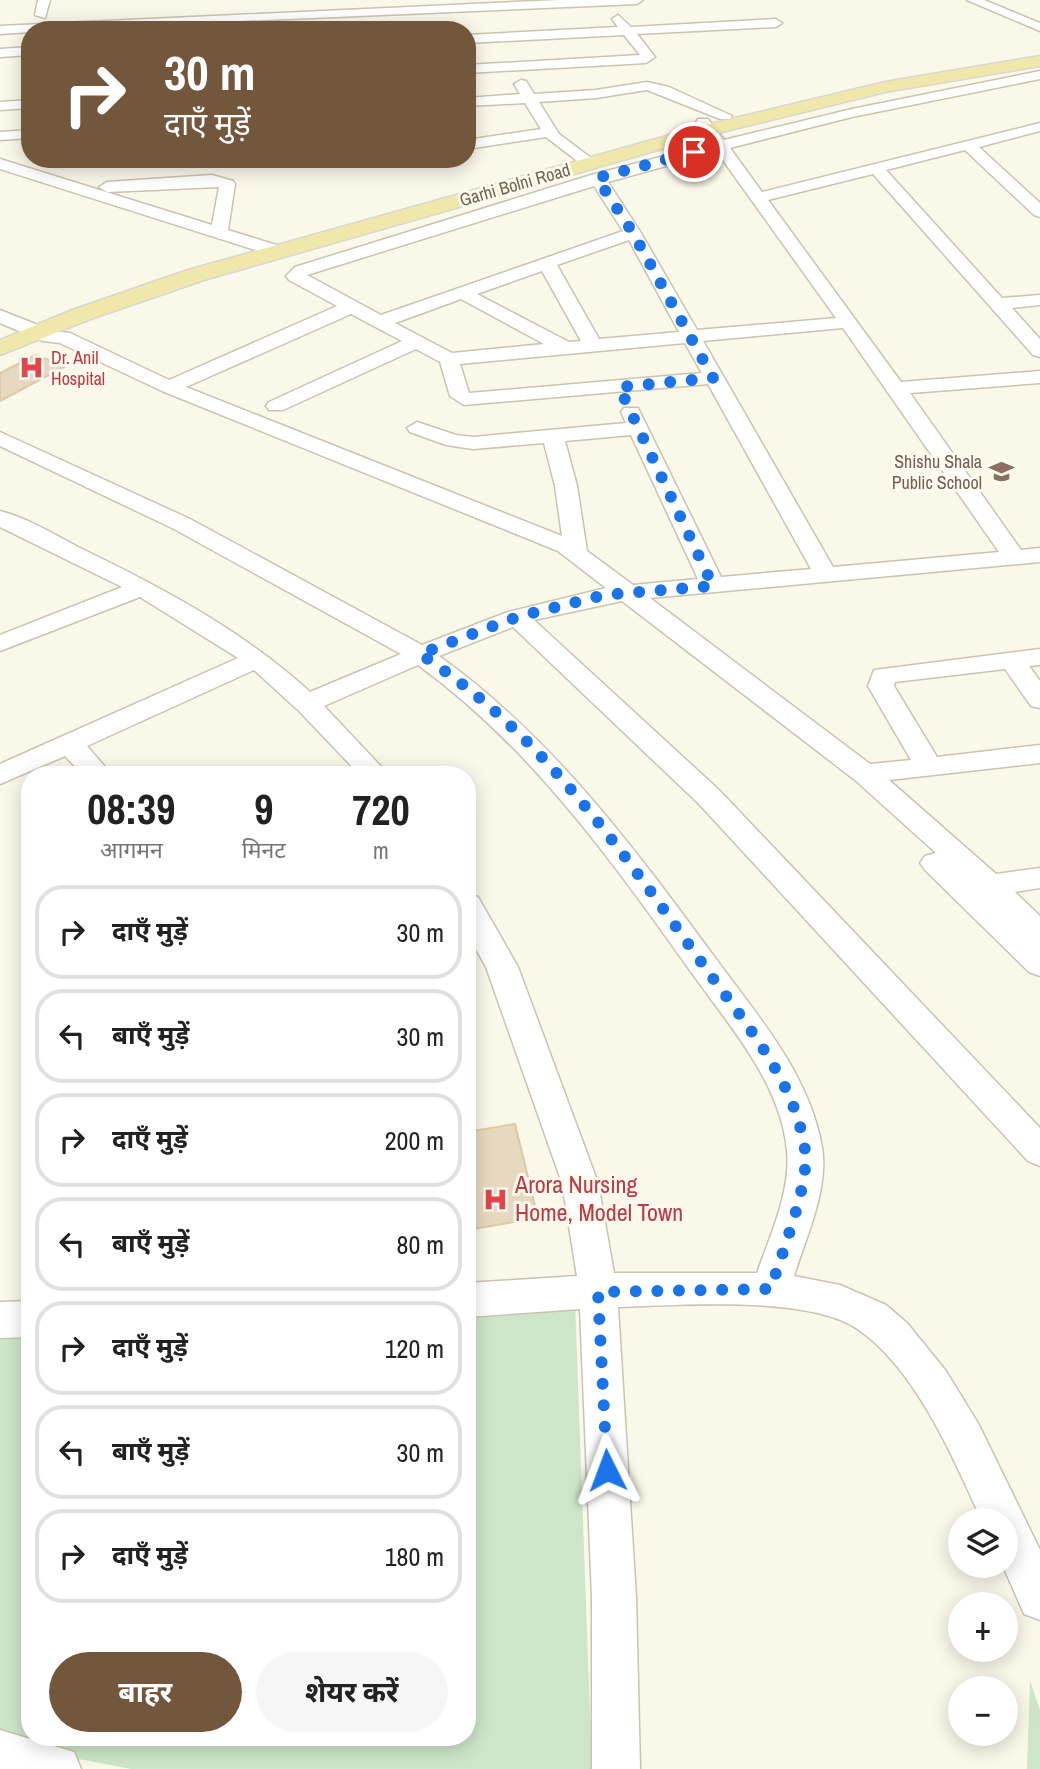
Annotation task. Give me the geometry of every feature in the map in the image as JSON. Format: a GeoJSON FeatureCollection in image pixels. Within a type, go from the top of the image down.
{"type":"FeatureCollection","features":[{"type":"Feature","properties":{"kind":"main road","name":"Garhi Bolni Road"},"geometry":{"type":"LineString","coordinates":[[710,132],[725,116],[818,93],[1040,53]]}},
{"type":"Feature","properties":{"kind":"main road","name":"Garhi Bolni Road"},"geometry":{"type":"LineString","coordinates":[[0,348],[156,288],[271,248],[872,90],[1040,61]]}},
{"type":"Feature","properties":{"kind":"main road","name":"Garhi Bolni Road"},"geometry":{"type":"LineString","coordinates":[[0,338],[40,332]]}},
{"type":"Feature","properties":{"kind":"street"},"geometry":{"type":"LineString","coordinates":[[41,15],[44,0]]}},
{"type":"Feature","properties":{"kind":"street"},"geometry":{"type":"LineString","coordinates":[[316,21],[482,4],[637,0]]}},
{"type":"Feature","properties":{"kind":"street"},"geometry":{"type":"LineString","coordinates":[[973,0],[1040,27]]}},
{"type":"Feature","properties":{"kind":"street"},"geometry":{"type":"LineString","coordinates":[[476,68],[646,59],[648,57],[604,1]]}},
{"type":"Feature","properties":{"kind":"street"},"geometry":{"type":"LineString","coordinates":[[482,4],[529,99],[549,132],[589,166],[633,233],[827,575]]}},
{"type":"Feature","properties":{"kind":"street"},"geometry":{"type":"LineString","coordinates":[[0,17],[211,7],[209,21]]}},
{"type":"Feature","properties":{"kind":"street"},"geometry":{"type":"LineString","coordinates":[[476,39],[776,23]]}},
{"type":"Feature","properties":{"kind":"street"},"geometry":{"type":"LineString","coordinates":[[0,30],[21,29]]}},
{"type":"Feature","properties":{"kind":"street"},"geometry":{"type":"LineString","coordinates":[[0,52],[21,51]]}},
{"type":"Feature","properties":{"kind":"street"},"geometry":{"type":"LineString","coordinates":[[1013,557],[896,388],[710,132],[1040,75]]}},
{"type":"Feature","properties":{"kind":"street"},"geometry":{"type":"LineString","coordinates":[[1015,79],[1032,92]]}},
{"type":"Feature","properties":{"kind":"street"},"geometry":{"type":"LineString","coordinates":[[476,102],[529,99],[647,86],[664,90],[725,116]]}},
{"type":"Feature","properties":{"kind":"street"},"geometry":{"type":"LineString","coordinates":[[0,106],[21,105]]}},
{"type":"Feature","properties":{"kind":"street"},"geometry":{"type":"LineString","coordinates":[[757,198],[1040,127]]}},
{"type":"Feature","properties":{"kind":"street"},"geometry":{"type":"LineString","coordinates":[[476,144],[549,132]]}},
{"type":"Feature","properties":{"kind":"street"},"geometry":{"type":"LineString","coordinates":[[0,136],[21,135]]}},
{"type":"Feature","properties":{"kind":"street"},"geometry":{"type":"LineString","coordinates":[[968,145],[1040,212]]}},
{"type":"Feature","properties":{"kind":"street"},"geometry":{"type":"LineString","coordinates":[[0,165],[21,162]]}},
{"type":"Feature","properties":{"kind":"street"},"geometry":{"type":"LineString","coordinates":[[0,165],[107,186],[219,233],[271,248]]}},
{"type":"Feature","properties":{"kind":"street"},"geometry":{"type":"LineString","coordinates":[[589,166],[301,271],[295,276],[449,359],[691,339],[848,322]]}},
{"type":"Feature","properties":{"kind":"street"},"geometry":{"type":"LineString","coordinates":[[875,167],[1040,351]]}},
{"type":"Feature","properties":{"kind":"street"},"geometry":{"type":"LineString","coordinates":[[107,186],[224,182],[227,184],[219,233]]}},
{"type":"Feature","properties":{"kind":"street"},"geometry":{"type":"LineString","coordinates":[[1013,186],[1040,184]]}},
{"type":"Feature","properties":{"kind":"street"},"geometry":{"type":"LineString","coordinates":[[379,322],[633,233]]}},
{"type":"Feature","properties":{"kind":"street"},"geometry":{"type":"LineString","coordinates":[[547,263],[594,347]]}},
{"type":"Feature","properties":{"kind":"street"},"geometry":{"type":"LineString","coordinates":[[462,293],[566,349]]}},
{"type":"Feature","properties":{"kind":"street"},"geometry":{"type":"LineString","coordinates":[[996,304],[1040,300]]}},
{"type":"Feature","properties":{"kind":"street"},"geometry":{"type":"LineString","coordinates":[[169,387],[351,307]]}},
{"type":"Feature","properties":{"kind":"street"},"geometry":{"type":"LineString","coordinates":[[0,316],[40,332],[63,337],[169,387],[548,538],[576,553],[616,594],[842,779],[1040,964]]}},
{"type":"Feature","properties":{"kind":"street"},"geometry":{"type":"LineString","coordinates":[[40,332],[47,345],[528,547],[616,594],[864,774],[990,885],[1040,935]]}},
{"type":"Feature","properties":{"kind":"street"},"geometry":{"type":"LineString","coordinates":[[276,406],[417,341]]}},
{"type":"Feature","properties":{"kind":"street"},"geometry":{"type":"LineString","coordinates":[[449,359],[460,396],[470,400],[713,378]]}},
{"type":"Feature","properties":{"kind":"street"},"geometry":{"type":"LineString","coordinates":[[896,388],[1040,377]]}},
{"type":"Feature","properties":{"kind":"street"},"geometry":{"type":"LineString","coordinates":[[619,387],[713,586]]}},
{"type":"Feature","properties":{"kind":"street"},"geometry":{"type":"LineString","coordinates":[[417,428],[462,443],[639,428]]}},
{"type":"Feature","properties":{"kind":"street"},"geometry":{"type":"LineString","coordinates":[[554,436],[566,486],[576,553]]}},
{"type":"Feature","properties":{"kind":"street"},"geometry":{"type":"LineString","coordinates":[[0,438],[182,524],[420,654],[485,703],[545,757],[618,846],[750,1032],[788,1091],[806,1154],[801,1189],[771,1289]]}},
{"type":"Feature","properties":{"kind":"street"},"geometry":{"type":"LineString","coordinates":[[0,518],[141,589],[257,660],[366,766]]}},
{"type":"Feature","properties":{"kind":"street"},"geometry":{"type":"LineString","coordinates":[[305,704],[420,654],[517,617],[616,594],[1040,555]]}},
{"type":"Feature","properties":{"kind":"street"},"geometry":{"type":"LineString","coordinates":[[0,643],[141,589]]}},
{"type":"Feature","properties":{"kind":"street"},"geometry":{"type":"LineString","coordinates":[[517,617],[709,797],[1040,1151]]}},
{"type":"Feature","properties":{"kind":"street"},"geometry":{"type":"LineString","coordinates":[[929,767],[881,686],[883,676],[1040,657]]}},
{"type":"Feature","properties":{"kind":"street"},"geometry":{"type":"LineString","coordinates":[[0,775],[257,660]]}},
{"type":"Feature","properties":{"kind":"street"},"geometry":{"type":"LineString","coordinates":[[1012,660],[1040,700]]}},
{"type":"Feature","properties":{"kind":"street"},"geometry":{"type":"LineString","coordinates":[[70,745],[90,766]]}},
{"type":"Feature","properties":{"kind":"street"},"geometry":{"type":"LineString","coordinates":[[864,774],[1040,754]]}},
{"type":"Feature","properties":{"kind":"street"},"geometry":{"type":"LineString","coordinates":[[990,885],[1040,878]]}},
{"type":"Feature","properties":{"kind":"street"},"geometry":{"type":"LineString","coordinates":[[476,921],[502,967],[562,1127],[580,1183],[598,1292],[614,1597],[616,1769]]}},
{"type":"Feature","properties":{"kind":"street"},"geometry":{"type":"LineString","coordinates":[[476,1299],[598,1292],[771,1289],[840,1302],[870,1316],[902,1346],[971,1450],[998,1508]]}},
{"type":"Feature","properties":{"kind":"street"},"geometry":{"type":"LineString","coordinates":[[0,1320],[21,1319]]}},
{"type":"Feature","properties":{"kind":"street"},"geometry":{"type":"LineString","coordinates":[[1018,1551],[1040,1598]]}},
{"type":"Feature","properties":{"kind":"street"},"geometry":{"type":"LineString","coordinates":[[0,1754],[57,1769]]}},
{"type":"Feature","properties":{"kind":"green space"},"geometry":{"type":"Polygon","coordinates":[[[575,1300],[592,1769],[131,1769],[0,1744],[0,1335],[21,1334],[21,1746],[476,1746],[476,1307],[575,1300]]]}},
{"type":"Feature","properties":{"kind":"green space"},"geometry":{"type":"Polygon","coordinates":[[[1030,1681],[1040,1710],[1040,1769],[1027,1769],[1030,1681]]]}},
{"type":"Feature","properties":{"kind":"building"},"geometry":{"type":"Polygon","coordinates":[[[35,355],[66,366],[0,401],[0,373],[35,355]]]}},
{"type":"Feature","properties":{"kind":"building"},"geometry":{"type":"Polygon","coordinates":[[[515,1124],[538,1218],[476,1228],[476,1130],[515,1124]]]}},
{"type":"Feature","properties":{"kind":"place","name":"Dr. Anil Hospital"},"geometry":{"type":"Point","coordinates":[31,368]}},
{"type":"Feature","properties":{"kind":"place","name":"Shishu Shala Public School"},"geometry":{"type":"Point","coordinates":[1002,472]}},
{"type":"Feature","properties":{"kind":"place","name":"Arora Nursing Home, Model Town"},"geometry":{"type":"Point","coordinates":[495,1199]}},
{"type":"Feature","properties":{"kind":"route"},"geometry":{"type":"LineString","coordinates":[[607,1470],[598,1292],[771,1289],[801,1189],[806,1154],[799,1122],[788,1091],[750,1032],[611,835],[545,757],[451,674],[420,654],[517,617],[604,595],[713,586],[619,387],[713,378],[633,233],[597,178],[694,152]]}}]}
